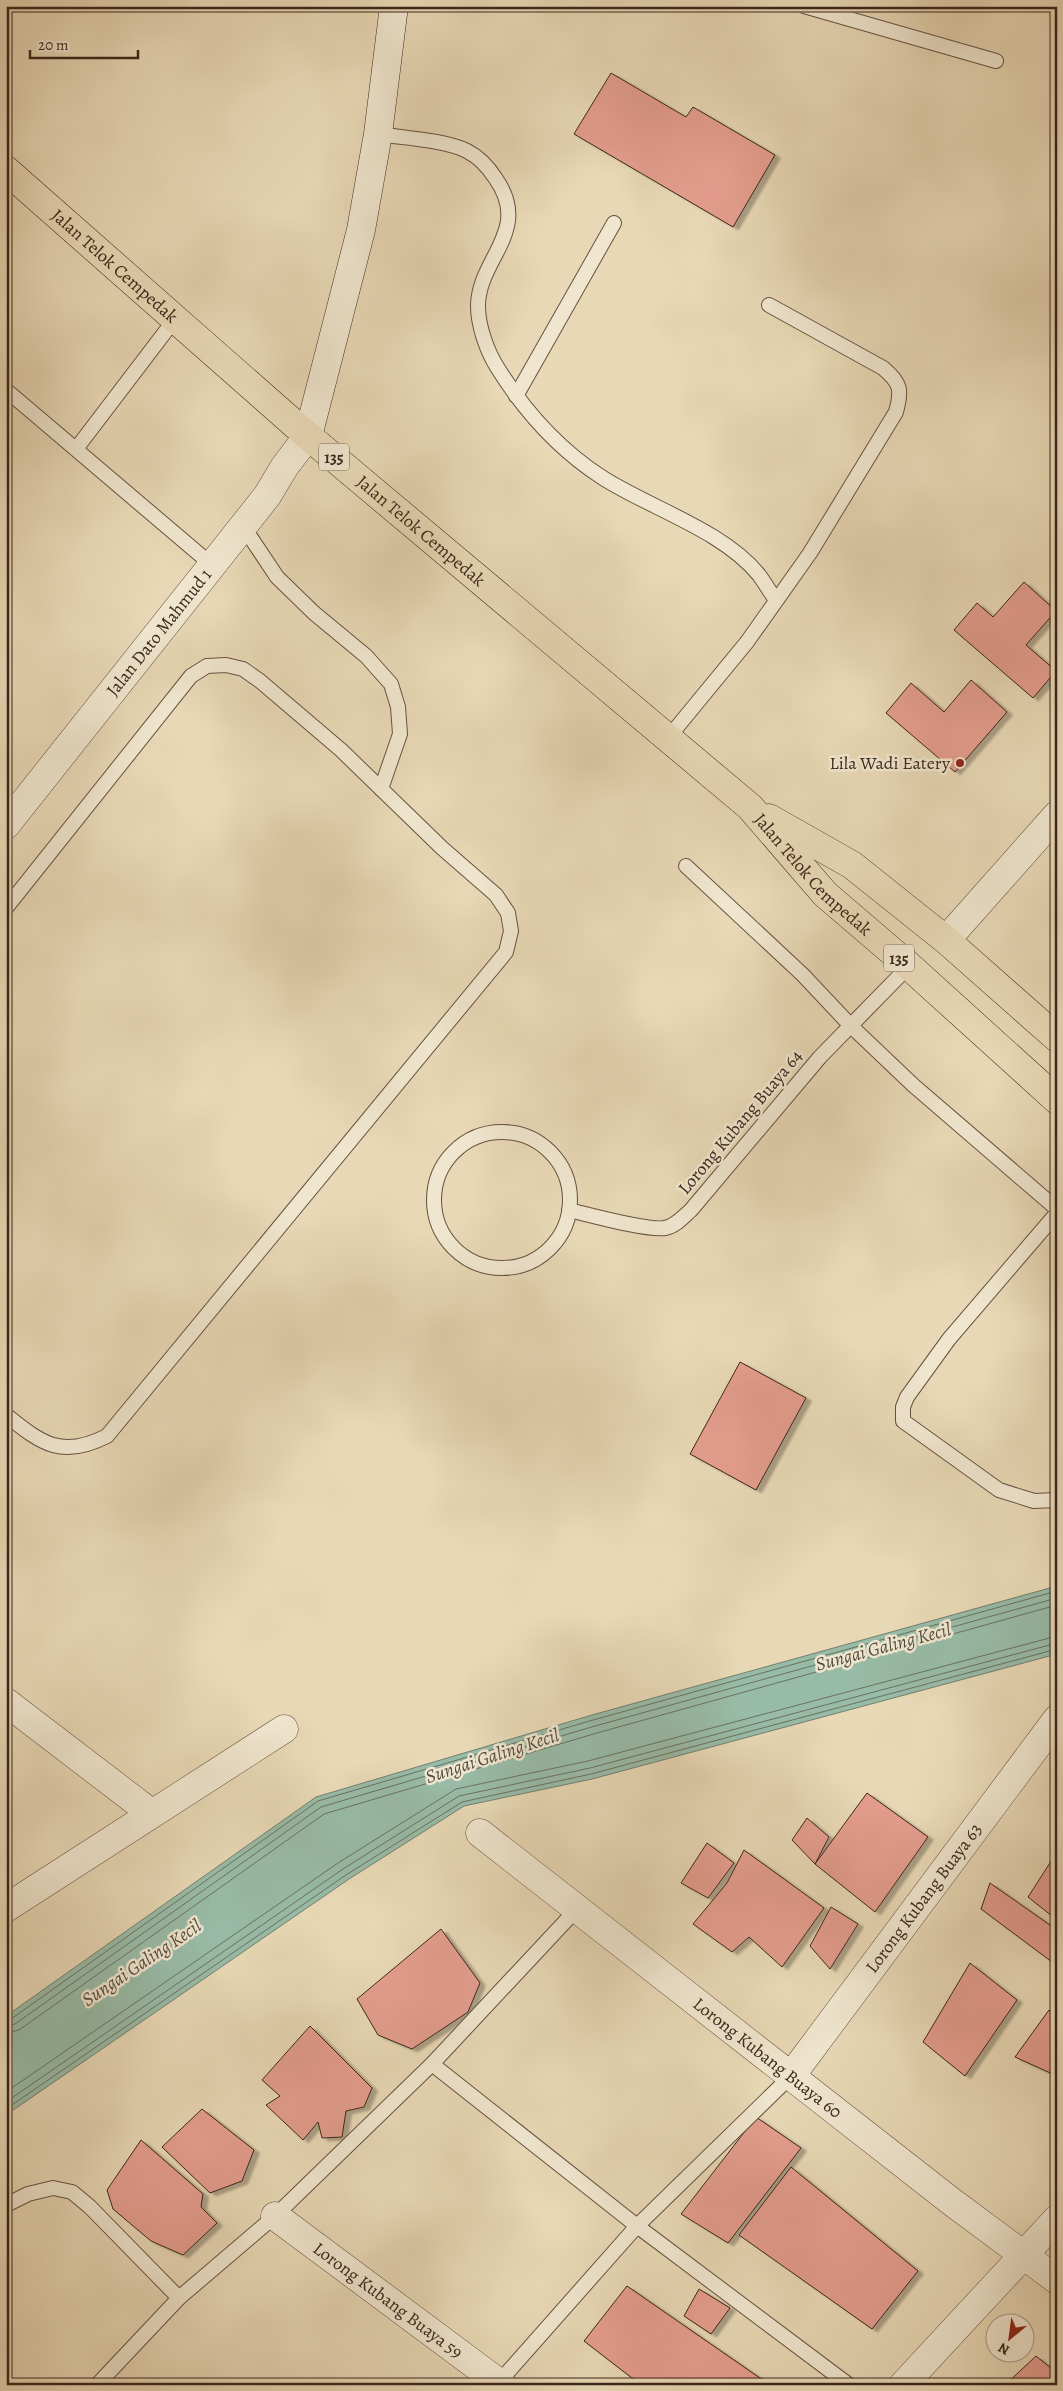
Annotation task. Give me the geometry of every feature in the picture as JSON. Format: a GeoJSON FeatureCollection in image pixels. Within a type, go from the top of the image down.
{"type":"FeatureCollection","features":[{"type":"Feature","properties":{"kind":"main road","name":"Jalan Telok Cempedak"},"geometry":{"type":"LineString","coordinates":[[9,180],[175,319],[308,436],[750,807],[825,894],[909,966],[1057,1100]]}},
{"type":"Feature","properties":{"kind":"main road","name":"Jalan Telok Cempedak"},"geometry":{"type":"LineString","coordinates":[[750,807],[852,865],[946,940],[1057,1038]]}},
{"type":"Feature","properties":{"kind":"street"},"geometry":{"type":"LineString","coordinates":[[308,436],[362,230],[378,134],[394,6]]}},
{"type":"Feature","properties":{"kind":"street","name":"Jalan Dato Mahmud 1"},"geometry":{"type":"LineString","coordinates":[[6,825],[267,496],[285,466],[308,436]]}},
{"type":"Feature","properties":{"kind":"street"},"geometry":{"type":"LineString","coordinates":[[946,940],[1057,815]]}},
{"type":"Feature","properties":{"kind":"street"},"geometry":{"type":"LineString","coordinates":[[6,1702],[151,1813]]}},
{"type":"Feature","properties":{"kind":"street","name":"Lorong Kubang Buaya 63"},"geometry":{"type":"LineString","coordinates":[[791,2076],[1057,1720]]}},
{"type":"Feature","properties":{"kind":"street"},"geometry":{"type":"LineString","coordinates":[[6,1908],[284,1729]]}},
{"type":"Feature","properties":{"kind":"street","name":"Lorong Kubang Buaya 60"},"geometry":{"type":"LineString","coordinates":[[480,1833],[576,1910],[952,2202],[1057,2280]]}},
{"type":"Feature","properties":{"kind":"street","name":"Lorong Kubang Buaya 59"},"geometry":{"type":"LineString","coordinates":[[275,2216],[499,2384]]}},
{"type":"Feature","properties":{"kind":"street"},"geometry":{"type":"LineString","coordinates":[[903,2385],[1057,2219]]}},
{"type":"Feature","properties":{"kind":"lane"},"geometry":{"type":"LineString","coordinates":[[804,6],[996,61]]}},
{"type":"Feature","properties":{"kind":"lane"},"geometry":{"type":"LineString","coordinates":[[378,134],[433,142],[467,151],[487,166],[501,187],[510,211],[504,238],[482,284],[478,306],[483,336],[492,358],[516,396],[541,428],[573,457],[603,478],[719,541],[743,559],[759,575],[776,600]]}},
{"type":"Feature","properties":{"kind":"lane"},"geometry":{"type":"LineString","coordinates":[[516,396],[614,223]]}},
{"type":"Feature","properties":{"kind":"lane"},"geometry":{"type":"LineString","coordinates":[[668,738],[747,642],[810,553],[896,412],[901,396],[896,379],[882,368],[769,305]]}},
{"type":"Feature","properties":{"kind":"lane"},"geometry":{"type":"LineString","coordinates":[[76,449],[175,319]]}},
{"type":"Feature","properties":{"kind":"lane"},"geometry":{"type":"LineString","coordinates":[[6,390],[212,565]]}},
{"type":"Feature","properties":{"kind":"lane"},"geometry":{"type":"LineString","coordinates":[[243,526],[277,577],[314,613],[366,656],[391,684],[398,707],[400,734],[381,789]]}},
{"type":"Feature","properties":{"kind":"lane"},"geometry":{"type":"LineString","coordinates":[[6,908],[191,676],[207,666],[226,665],[243,669],[260,681],[341,750],[442,848],[496,895],[508,912],[511,931],[506,952],[107,1436],[87,1446],[70,1448],[50,1445],[30,1434],[6,1415]]}},
{"type":"Feature","properties":{"kind":"lane"},"geometry":{"type":"LineString","coordinates":[[686,866],[802,975],[851,1026],[913,1085],[1057,1209]]}},
{"type":"Feature","properties":{"kind":"lane","name":"Lorong Kubang Buaya 64"},"geometry":{"type":"LineString","coordinates":[[569,1210],[648,1227],[665,1228],[675,1224],[691,1210],[820,1057],[909,966]]}},
{"type":"Feature","properties":{"kind":"lane"},"geometry":{"type":"LineString","coordinates":[[501,1132],[521,1135],[539,1143],[554,1156],[564,1172],[570,1191],[569,1210],[564,1229],[553,1245],[539,1258],[521,1266],[501,1269],[482,1266],[464,1258],[450,1245],[439,1228],[434,1209],[434,1190],[439,1172],[450,1156],[465,1143],[482,1135],[501,1132]]}},
{"type":"Feature","properties":{"kind":"lane"},"geometry":{"type":"LineString","coordinates":[[1057,1213],[949,1339],[906,1397],[903,1407],[903,1421],[999,1490],[1034,1501],[1057,1500]]}},
{"type":"Feature","properties":{"kind":"lane"},"geometry":{"type":"LineString","coordinates":[[97,2385],[179,2298],[275,2216],[432,2064],[576,1910]]}},
{"type":"Feature","properties":{"kind":"lane"},"geometry":{"type":"LineString","coordinates":[[432,2064],[637,2226],[849,2385]]}},
{"type":"Feature","properties":{"kind":"lane"},"geometry":{"type":"LineString","coordinates":[[499,2384],[637,2226],[791,2076]]}},
{"type":"Feature","properties":{"kind":"lane"},"geometry":{"type":"LineString","coordinates":[[6,2206],[28,2194],[52,2188],[72,2192],[90,2207],[179,2298]]}},
{"type":"Feature","properties":{"kind":"water","name":"Sungai Galing Kecil"},"geometry":{"type":"Polygon","coordinates":[[[1057,1586],[1057,1654],[592,1779],[464,1806],[349,1879],[6,2115],[6,2016],[316,1797],[592,1715],[1057,1586]]]}},
{"type":"Feature","properties":{"kind":"building"},"geometry":{"type":"Polygon","coordinates":[[[611,73],[686,117],[693,107],[775,155],[733,227],[574,134],[611,73]]]}},
{"type":"Feature","properties":{"kind":"building"},"geometry":{"type":"Polygon","coordinates":[[[1024,582],[1056,611],[1026,645],[1056,671],[1033,698],[954,630],[977,603],[993,617],[1024,582]]]}},
{"type":"Feature","properties":{"kind":"building"},"geometry":{"type":"Polygon","coordinates":[[[971,680],[1007,712],[955,772],[886,713],[911,683],[944,712],[971,680]]]}},
{"type":"Feature","properties":{"kind":"building"},"geometry":{"type":"Polygon","coordinates":[[[740,1362],[806,1398],[756,1490],[690,1454],[740,1362]]]}},
{"type":"Feature","properties":{"kind":"building"},"geometry":{"type":"Polygon","coordinates":[[[867,1793],[928,1837],[875,1912],[815,1864],[867,1793]]]}},
{"type":"Feature","properties":{"kind":"building"},"geometry":{"type":"Polygon","coordinates":[[[807,1818],[829,1837],[815,1864],[792,1840],[807,1818]]]}},
{"type":"Feature","properties":{"kind":"building"},"geometry":{"type":"Polygon","coordinates":[[[707,1843],[734,1863],[708,1898],[681,1883],[707,1843]]]}},
{"type":"Feature","properties":{"kind":"building"},"geometry":{"type":"Polygon","coordinates":[[[744,1850],[824,1908],[782,1967],[749,1937],[732,1952],[693,1924],[727,1883],[744,1850]]]}},
{"type":"Feature","properties":{"kind":"building"},"geometry":{"type":"Polygon","coordinates":[[[1057,1852],[1057,1920],[1028,1897],[1057,1852]]]}},
{"type":"Feature","properties":{"kind":"building"},"geometry":{"type":"Polygon","coordinates":[[[990,1883],[1057,1930],[1057,1956],[1052,1962],[981,1909],[990,1883]]]}},
{"type":"Feature","properties":{"kind":"building"},"geometry":{"type":"Polygon","coordinates":[[[831,1907],[858,1924],[830,1969],[810,1946],[831,1907]]]}},
{"type":"Feature","properties":{"kind":"building"},"geometry":{"type":"Polygon","coordinates":[[[441,1929],[480,1983],[468,2012],[412,2049],[378,2035],[357,1999],[441,1929]]]}},
{"type":"Feature","properties":{"kind":"building"},"geometry":{"type":"Polygon","coordinates":[[[970,1963],[1017,2000],[965,2076],[923,2042],[970,1963]]]}},
{"type":"Feature","properties":{"kind":"building"},"geometry":{"type":"Polygon","coordinates":[[[1049,2010],[1057,2016],[1057,2076],[1015,2057],[1049,2010]]]}},
{"type":"Feature","properties":{"kind":"building"},"geometry":{"type":"Polygon","coordinates":[[[310,2026],[372,2088],[364,2107],[346,2111],[342,2137],[322,2138],[318,2122],[303,2140],[266,2105],[280,2096],[262,2080],[310,2026]]]}},
{"type":"Feature","properties":{"kind":"building"},"geometry":{"type":"Polygon","coordinates":[[[202,2109],[254,2150],[242,2181],[210,2193],[162,2147],[202,2109]]]}},
{"type":"Feature","properties":{"kind":"building"},"geometry":{"type":"Polygon","coordinates":[[[756,2117],[801,2148],[728,2243],[681,2214],[756,2117]]]}},
{"type":"Feature","properties":{"kind":"building"},"geometry":{"type":"Polygon","coordinates":[[[141,2140],[203,2194],[201,2207],[217,2223],[183,2255],[151,2241],[113,2209],[107,2190],[141,2140]]]}},
{"type":"Feature","properties":{"kind":"building"},"geometry":{"type":"Polygon","coordinates":[[[791,2167],[918,2271],[872,2329],[739,2235],[791,2167]]]}},
{"type":"Feature","properties":{"kind":"building"},"geometry":{"type":"Polygon","coordinates":[[[627,2286],[770,2385],[641,2385],[584,2341],[627,2286]]]}},
{"type":"Feature","properties":{"kind":"building"},"geometry":{"type":"Polygon","coordinates":[[[699,2289],[730,2308],[711,2334],[684,2316],[699,2289]]]}},
{"type":"Feature","properties":{"kind":"building"},"geometry":{"type":"Polygon","coordinates":[[[1036,2356],[1057,2373],[1057,2385],[1005,2385],[1027,2364],[1036,2364],[1036,2356]]]}},
{"type":"Feature","properties":{"kind":"place","name":"Lila Wadi Eatery"},"geometry":{"type":"Point","coordinates":[960,763]}}]}
